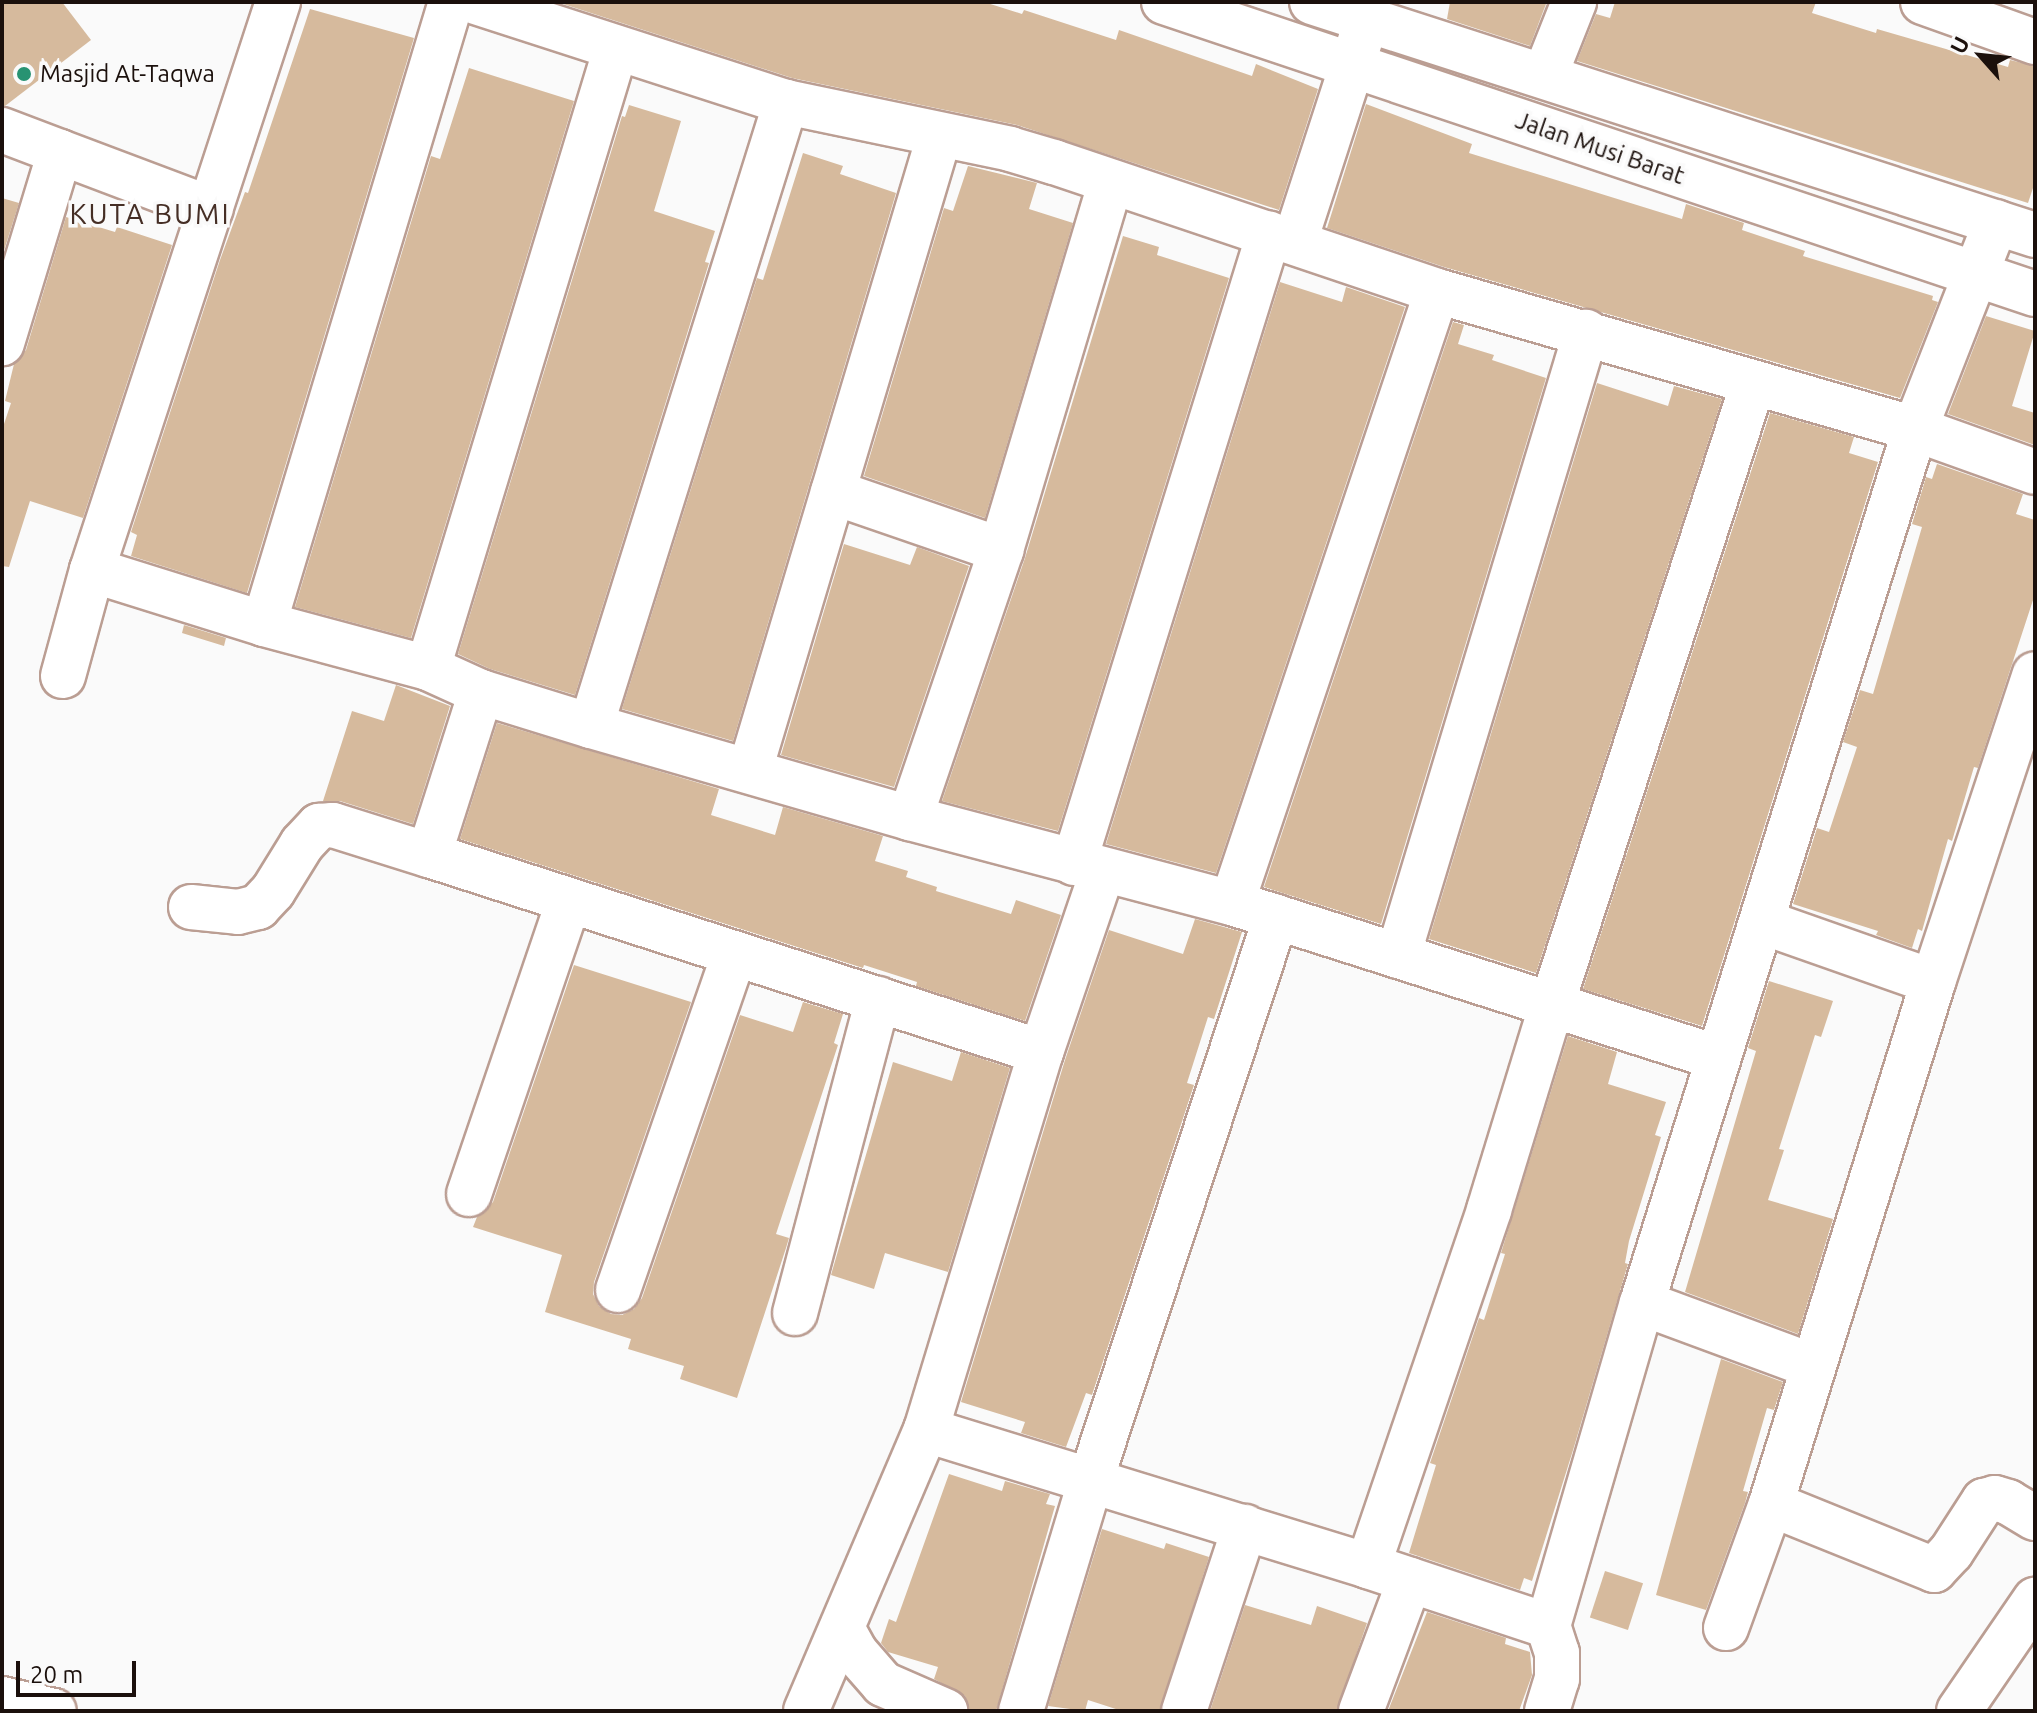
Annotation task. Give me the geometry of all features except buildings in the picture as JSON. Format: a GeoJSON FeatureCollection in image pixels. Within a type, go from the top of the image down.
{"type":"FeatureCollection","features":[{"type":"Feature","properties":{"kind":"street"},"geometry":{"type":"LineString","coordinates":[[63,676],[92,570],[278,2]]}},
{"type":"Feature","properties":{"kind":"street"},"geometry":{"type":"LineString","coordinates":[[264,624],[451,2]]}},
{"type":"Feature","properties":{"kind":"street"},"geometry":{"type":"LineString","coordinates":[[476,2],[786,102],[939,137],[1010,149],[1437,291],[1915,429],[2035,472]]}},
{"type":"Feature","properties":{"kind":"street","name":"Jalan Musi Barat"},"geometry":{"type":"LineString","coordinates":[[1164,2],[2035,294]]}},
{"type":"Feature","properties":{"kind":"street"},"geometry":{"type":"LineString","coordinates":[[1312,2],[2016,229],[1978,276],[1915,429],[1763,922],[1716,1057],[1548,1626],[1557,1653],[1557,1679],[1547,1711]]}},
{"type":"Feature","properties":{"kind":"street"},"geometry":{"type":"LineString","coordinates":[[1545,75],[1574,2]]}},
{"type":"Feature","properties":{"kind":"street"},"geometry":{"type":"LineString","coordinates":[[1932,4],[2035,42]]}},
{"type":"Feature","properties":{"kind":"street"},"geometry":{"type":"LineString","coordinates":[[806,1711],[926,1430],[1041,1052],[1089,867],[1282,237],[1352,66],[1366,19]]}},
{"type":"Feature","properties":{"kind":"street"},"geometry":{"type":"LineString","coordinates":[[428,668],[616,48]]}},
{"type":"Feature","properties":{"kind":"street"},"geometry":{"type":"LineString","coordinates":[[591,726],[786,102]]}},
{"type":"Feature","properties":{"kind":"street"},"geometry":{"type":"LineString","coordinates":[[2,130],[211,209]]}},
{"type":"Feature","properties":{"kind":"street"},"geometry":{"type":"LineString","coordinates":[[750,770],[939,137]]}},
{"type":"Feature","properties":{"kind":"street"},"geometry":{"type":"LineString","coordinates":[[2,343],[60,152]]}},
{"type":"Feature","properties":{"kind":"street"},"geometry":{"type":"LineString","coordinates":[[910,818],[1001,550],[1111,182]]}},
{"type":"Feature","properties":{"kind":"street"},"geometry":{"type":"LineString","coordinates":[[1232,903],[1437,291]]}},
{"type":"Feature","properties":{"kind":"street"},"geometry":{"type":"LineString","coordinates":[[1398,956],[1586,332]]}},
{"type":"Feature","properties":{"kind":"street"},"geometry":{"type":"LineString","coordinates":[[1368,1566],[1489,1210],[1552,1004],[1753,383]]}},
{"type":"Feature","properties":{"kind":"street"},"geometry":{"type":"LineString","coordinates":[[833,492],[1001,550]]}},
{"type":"Feature","properties":{"kind":"street"},"geometry":{"type":"LineString","coordinates":[[92,570],[264,624],[428,668],[481,692],[591,726],[910,818],[1232,903],[1716,1057]]}},
{"type":"Feature","properties":{"kind":"street"},"geometry":{"type":"LineString","coordinates":[[1726,1628],[1771,1504],[1933,982],[2025,737],[2035,674]]}},
{"type":"Feature","properties":{"kind":"street"},"geometry":{"type":"LineString","coordinates":[[429,855],[481,692]]}},
{"type":"Feature","properties":{"kind":"street"},"geometry":{"type":"LineString","coordinates":[[191,907],[238,912],[258,907],[273,891],[302,844],[319,826],[333,825],[1041,1052]]}},
{"type":"Feature","properties":{"kind":"street"},"geometry":{"type":"LineString","coordinates":[[469,1194],[569,901]]}},
{"type":"Feature","properties":{"kind":"street"},"geometry":{"type":"LineString","coordinates":[[1021,1711],[1091,1479],[1276,917]]}},
{"type":"Feature","properties":{"kind":"street"},"geometry":{"type":"LineString","coordinates":[[1763,922],[1933,982]]}},
{"type":"Feature","properties":{"kind":"street"},"geometry":{"type":"LineString","coordinates":[[618,1290],[734,955]]}},
{"type":"Feature","properties":{"kind":"street"},"geometry":{"type":"LineString","coordinates":[[795,1313],[878,999]]}},
{"type":"Feature","properties":{"kind":"street"},"geometry":{"type":"LineString","coordinates":[[1642,1303],[1812,1366]]}},
{"type":"Feature","properties":{"kind":"street"},"geometry":{"type":"LineString","coordinates":[[926,1430],[1245,1527],[1548,1626]]}},
{"type":"Feature","properties":{"kind":"street"},"geometry":{"type":"LineString","coordinates":[[1771,1504],[1934,1570],[1951,1552],[1984,1501],[1995,1498],[2008,1502],[2035,1518]]}},
{"type":"Feature","properties":{"kind":"street"},"geometry":{"type":"LineString","coordinates":[[1184,1711],[1245,1527]]}},
{"type":"Feature","properties":{"kind":"street"},"geometry":{"type":"LineString","coordinates":[[1361,1711],[1410,1580]]}},
{"type":"Feature","properties":{"kind":"street"},"geometry":{"type":"LineString","coordinates":[[1959,1711],[2035,1600]]}},
{"type":"Feature","properties":{"kind":"street"},"geometry":{"type":"LineString","coordinates":[[842,1628],[856,1653],[883,1684],[945,1711]]}},
{"type":"Feature","properties":{"kind":"street"},"geometry":{"type":"LineString","coordinates":[[2,1699],[54,1711]]}},
{"type":"Feature","properties":{"kind":"place","name":"Masjid At-Taqwa"},"geometry":{"type":"Point","coordinates":[24,74]}},
{"type":"Feature","properties":{"kind":"district","name":"KUTA BUMI"},"geometry":{"type":"Point","coordinates":[150,214]}}]}
